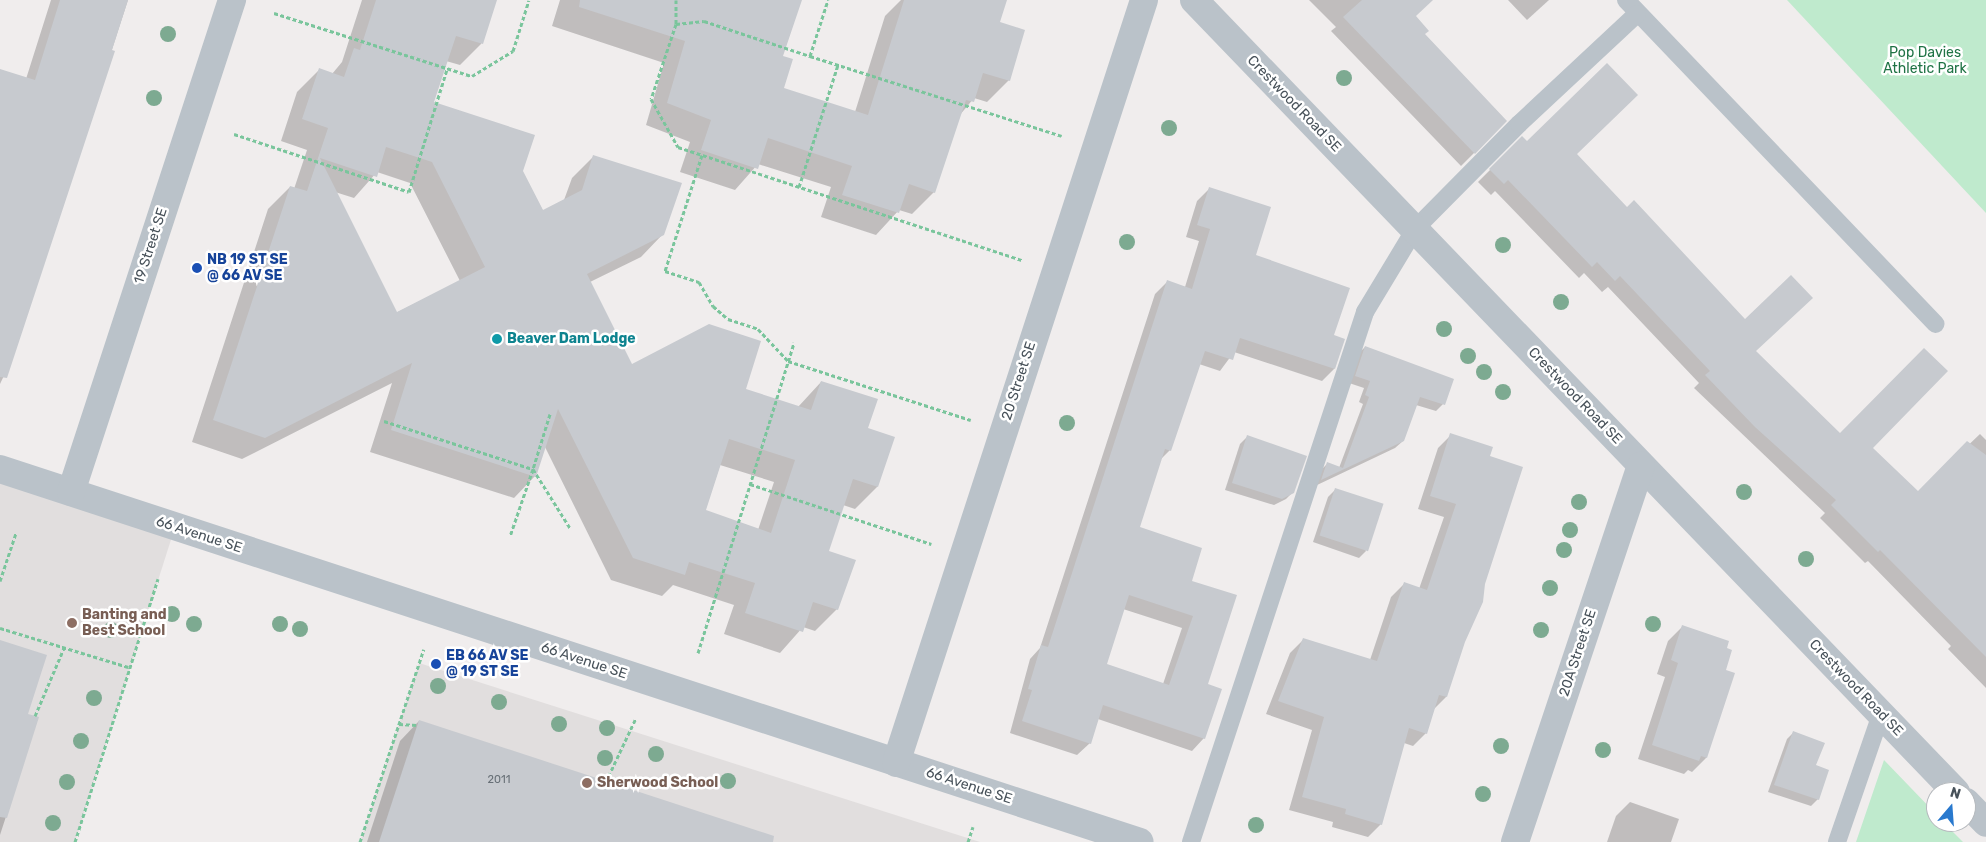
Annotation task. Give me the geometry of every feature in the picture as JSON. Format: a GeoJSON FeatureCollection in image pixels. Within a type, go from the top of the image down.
{"type":"FeatureCollection","features":[{"type":"Feature","properties":{"kind":"street","name":"19 Street SE"},"geometry":{"type":"LineString","coordinates":[[70,492],[232,0]]}},
{"type":"Feature","properties":{"kind":"street","name":"20 Street SE"},"geometry":{"type":"LineString","coordinates":[[896,763],[1144,0]]}},
{"type":"Feature","properties":{"kind":"street","name":"Crestwood Road SE"},"geometry":{"type":"LineString","coordinates":[[1194,0],[1946,782]]}},
{"type":"Feature","properties":{"kind":"street","name":"20A Street SE"},"geometry":{"type":"LineString","coordinates":[[1515,842],[1641,465]]}},
{"type":"Feature","properties":{"kind":"street","name":"66 Avenue SE"},"geometry":{"type":"LineString","coordinates":[[0,469],[1140,842]]}},
{"type":"Feature","properties":{"kind":"street"},"geometry":{"type":"LineString","coordinates":[[1976,812],[1986,823]]}},
{"type":"Feature","properties":{"kind":"lane"},"geometry":{"type":"LineString","coordinates":[[1191,842],[1365,312],[1414,229],[1519,124],[1631,7],[1936,324]]}},
{"type":"Feature","properties":{"kind":"lane"},"geometry":{"type":"LineString","coordinates":[[1838,842],[1881,714]]}},
{"type":"Feature","properties":{"kind":"path"},"geometry":{"type":"LineString","coordinates":[[274,13],[472,76],[513,51],[529,0]]}},
{"type":"Feature","properties":{"kind":"path"},"geometry":{"type":"LineString","coordinates":[[676,0],[676,24],[651,99],[678,147],[1027,261]]}},
{"type":"Feature","properties":{"kind":"path"},"geometry":{"type":"LineString","coordinates":[[810,56],[828,0]]}},
{"type":"Feature","properties":{"kind":"path"},"geometry":{"type":"LineString","coordinates":[[676,24],[704,21],[1067,137]]}},
{"type":"Feature","properties":{"kind":"path"},"geometry":{"type":"LineString","coordinates":[[800,187],[838,65]]}},
{"type":"Feature","properties":{"kind":"path"},"geometry":{"type":"LineString","coordinates":[[234,134],[409,192],[447,68]]}},
{"type":"Feature","properties":{"kind":"path"},"geometry":{"type":"LineString","coordinates":[[702,155],[665,271],[699,282],[713,306],[728,319],[758,329],[788,362],[976,422]]}},
{"type":"Feature","properties":{"kind":"path"},"geometry":{"type":"LineString","coordinates":[[698,653],[794,342]]}},
{"type":"Feature","properties":{"kind":"path"},"geometry":{"type":"LineString","coordinates":[[510,536],[550,414]]}},
{"type":"Feature","properties":{"kind":"path"},"geometry":{"type":"LineString","coordinates":[[384,421],[533,468],[570,528]]}},
{"type":"Feature","properties":{"kind":"path"},"geometry":{"type":"LineString","coordinates":[[750,484],[936,546]]}},
{"type":"Feature","properties":{"kind":"path"},"geometry":{"type":"LineString","coordinates":[[0,580],[16,533]]}},
{"type":"Feature","properties":{"kind":"path"},"geometry":{"type":"LineString","coordinates":[[75,842],[128,667],[158,579]]}},
{"type":"Feature","properties":{"kind":"path"},"geometry":{"type":"LineString","coordinates":[[0,628],[128,667]]}},
{"type":"Feature","properties":{"kind":"path"},"geometry":{"type":"LineString","coordinates":[[34,716],[64,648]]}},
{"type":"Feature","properties":{"kind":"path"},"geometry":{"type":"LineString","coordinates":[[360,842],[424,649]]}},
{"type":"Feature","properties":{"kind":"path"},"geometry":{"type":"LineString","coordinates":[[602,788],[636,718]]}},
{"type":"Feature","properties":{"kind":"path"},"geometry":{"type":"LineString","coordinates":[[399,724],[418,725]]}},
{"type":"Feature","properties":{"kind":"path"},"geometry":{"type":"LineString","coordinates":[[968,842],[973,827]]}},
{"type":"Feature","properties":{"kind":"shaded area","name":"Banting and Best School"},"geometry":{"type":"Polygon","coordinates":[[[0,470],[175,527],[75,842],[0,842],[0,470]]]}},
{"type":"Feature","properties":{"kind":"shaded area","name":"Sherwood School"},"geometry":{"type":"Polygon","coordinates":[[[419,663],[980,842],[360,842],[419,663]]]}},
{"type":"Feature","properties":{"kind":"green space","name":"Pop Davies Athletic Park"},"geometry":{"type":"Polygon","coordinates":[[[1787,0],[1986,0],[1986,213],[1787,0]]]}},
{"type":"Feature","properties":{"kind":"green space"},"geometry":{"type":"Polygon","coordinates":[[[1884,760],[1926,804],[1926,832],[1953,832],[1963,842],[1856,842],[1884,760]]]}},
{"type":"Feature","properties":{"kind":"building"},"geometry":{"type":"Polygon","coordinates":[[[60,0],[128,0],[112,50],[115,51],[7,378],[0,377],[0,69],[35,80],[60,0]]]}},
{"type":"Feature","properties":{"kind":"building","name":"Beaver Dam Lodge"},"geometry":{"type":"Polygon","coordinates":[[[376,0],[497,0],[483,44],[456,36],[434,102],[535,135],[523,171],[543,210],[582,190],[593,155],[682,183],[664,235],[587,274],[632,364],[709,324],[761,341],[746,389],[811,410],[821,381],[878,399],[868,428],[895,437],[878,487],[853,479],[829,551],[856,560],[838,610],[813,602],[803,632],[745,613],[755,583],[689,562],[685,575],[633,558],[558,409],[536,477],[391,430],[412,363],[265,438],[213,420],[290,186],[307,191],[328,128],[302,119],[319,68],[344,77],[354,48],[360,50],[376,0]],[[386,147],[377,177],[320,158],[397,312],[485,267],[432,162],[386,147]],[[729,439],[706,510],[771,533],[795,460],[729,439]]]}},
{"type":"Feature","properties":{"kind":"building"},"geometry":{"type":"Polygon","coordinates":[[[580,0],[802,0],[783,56],[793,59],[784,88],[868,115],[904,0],[1007,0],[1000,22],[1025,30],[1010,81],[983,73],[974,102],[966,100],[935,193],[909,184],[899,213],[842,195],[852,166],[768,138],[758,169],[701,150],[711,120],[667,103],[685,41],[579,7],[580,0]]]}},
{"type":"Feature","properties":{"kind":"building"},"geometry":{"type":"Polygon","coordinates":[[[1362,0],[1433,0],[1416,16],[1429,31],[1425,34],[1507,121],[1475,154],[1343,17],[1362,0]]]}},
{"type":"Feature","properties":{"kind":"building"},"geometry":{"type":"Polygon","coordinates":[[[1607,63],[1638,95],[1577,154],[1627,207],[1634,200],[1745,319],[1791,275],[1813,298],[1756,351],[1840,433],[1924,348],[1948,371],[1873,448],[1918,491],[1967,441],[1986,455],[1986,657],[1880,550],[1878,552],[1831,505],[1836,500],[1755,427],[1705,375],[1710,371],[1620,276],[1615,281],[1597,262],[1592,267],[1508,180],[1504,184],[1489,169],[1522,136],[1527,141],[1607,63]]]}},
{"type":"Feature","properties":{"kind":"building"},"geometry":{"type":"Polygon","coordinates":[[[1209,187],[1271,207],[1256,255],[1350,288],[1334,335],[1345,339],[1335,369],[1240,338],[1233,360],[1205,351],[1171,451],[1165,449],[1140,527],[1202,548],[1192,581],[1237,595],[1208,684],[1222,689],[1205,739],[1103,705],[1091,744],[1022,721],[1032,690],[1028,689],[1041,645],[1048,647],[1167,280],[1192,289],[1210,229],[1197,225],[1209,187]],[[1129,595],[1107,664],[1169,685],[1193,616],[1129,595]]]}},
{"type":"Feature","properties":{"kind":"building"},"geometry":{"type":"Polygon","coordinates":[[[1365,346],[1454,379],[1445,405],[1420,397],[1404,441],[1321,480],[1327,462],[1343,468],[1369,397],[1365,395],[1370,381],[1355,376],[1365,346]]]}},
{"type":"Feature","properties":{"kind":"building"},"geometry":{"type":"Polygon","coordinates":[[[1450,433],[1493,447],[1490,456],[1523,467],[1485,584],[1483,602],[1465,642],[1447,697],[1439,695],[1427,734],[1409,728],[1382,825],[1345,814],[1346,809],[1302,797],[1324,717],[1278,701],[1303,638],[1377,661],[1404,582],[1427,590],[1456,504],[1430,496],[1450,433]]]}},
{"type":"Feature","properties":{"kind":"building"},"geometry":{"type":"Polygon","coordinates":[[[1247,435],[1307,456],[1294,493],[1282,499],[1232,483],[1247,435]]]}},
{"type":"Feature","properties":{"kind":"building"},"geometry":{"type":"Polygon","coordinates":[[[1335,488],[1384,504],[1368,551],[1320,536],[1335,488]]]}},
{"type":"Feature","properties":{"kind":"building"},"geometry":{"type":"Polygon","coordinates":[[[1682,625],[1729,641],[1727,648],[1732,650],[1726,670],[1735,673],[1707,758],[1701,756],[1699,761],[1652,745],[1678,663],[1671,660],[1682,625]]]}},
{"type":"Feature","properties":{"kind":"building"},"geometry":{"type":"Polygon","coordinates":[[[0,640],[47,655],[28,714],[39,717],[7,818],[0,817],[0,640]]]}},
{"type":"Feature","properties":{"kind":"building"},"geometry":{"type":"Polygon","coordinates":[[[419,720],[774,836],[773,842],[379,842],[419,720]]]}},
{"type":"Feature","properties":{"kind":"building"},"geometry":{"type":"Polygon","coordinates":[[[1793,731],[1825,743],[1816,765],[1829,770],[1819,800],[1774,785],[1793,731]]]}},
{"type":"Feature","properties":{"kind":"place","name":"NB 19 ST SE @ 66 AV SE"},"geometry":{"type":"Point","coordinates":[197,268]}},
{"type":"Feature","properties":{"kind":"place","name":"Beaver Dam Lodge"},"geometry":{"type":"Point","coordinates":[497,339]}},
{"type":"Feature","properties":{"kind":"place","name":"Banting and Best School"},"geometry":{"type":"Point","coordinates":[72,623]}},
{"type":"Feature","properties":{"kind":"place","name":"EB 66 AV SE @ 19 ST SE"},"geometry":{"type":"Point","coordinates":[436,664]}},
{"type":"Feature","properties":{"kind":"place","name":"Sherwood School"},"geometry":{"type":"Point","coordinates":[587,783]}}]}
